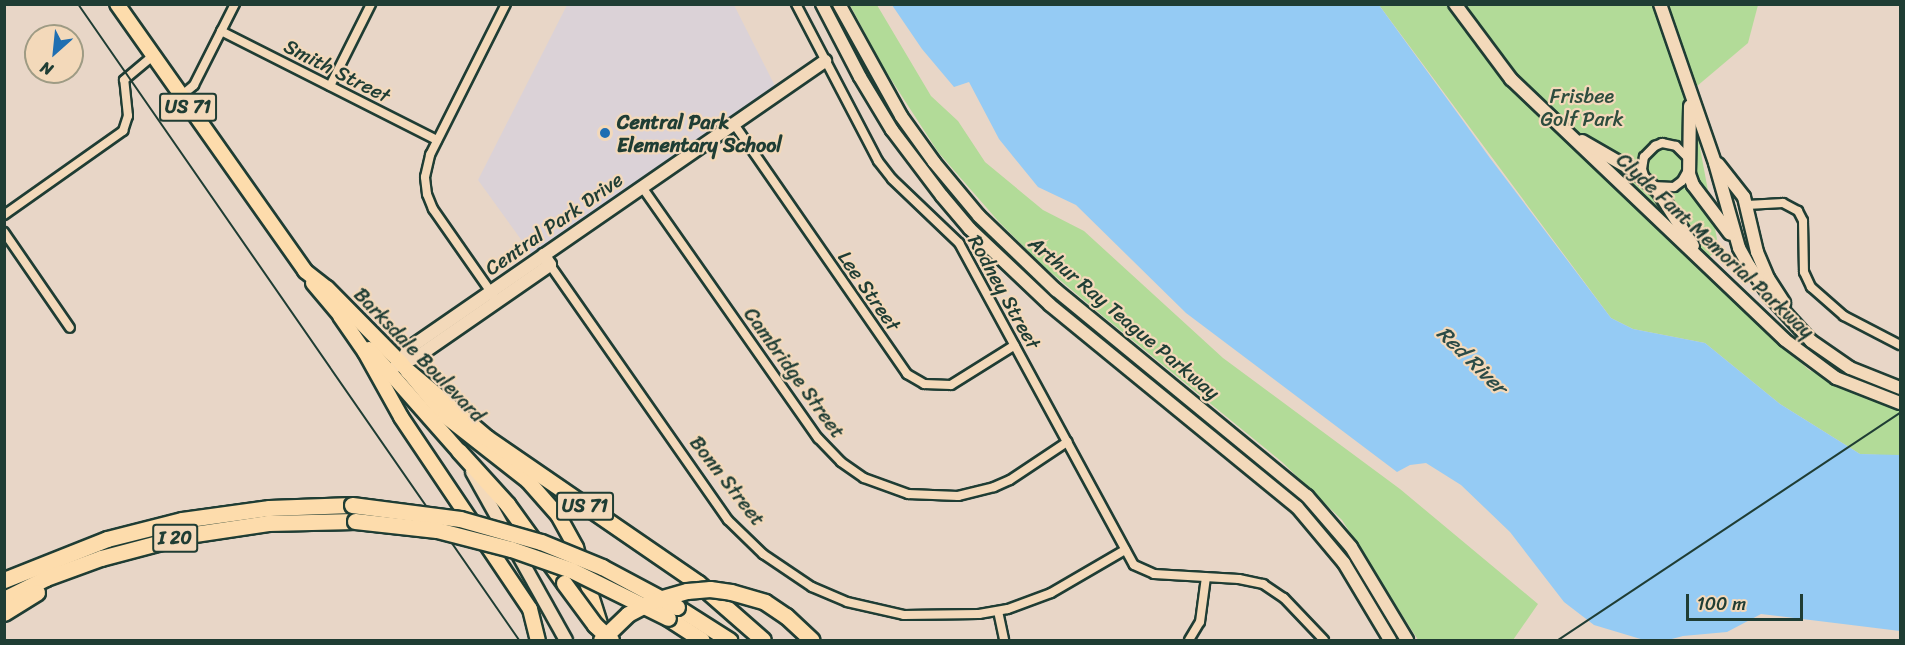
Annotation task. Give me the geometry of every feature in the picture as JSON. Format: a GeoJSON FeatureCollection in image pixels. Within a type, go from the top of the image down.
{"type":"FeatureCollection","features":[{"type":"Feature","properties":{"kind":"highway","name":"US 71"},"geometry":{"type":"LineString","coordinates":[[394,371],[698,583],[763,640]]}},
{"type":"Feature","properties":{"kind":"highway","name":"US 71"},"geometry":{"type":"LineString","coordinates":[[459,451],[507,504],[595,625],[612,640]]}},
{"type":"Feature","properties":{"kind":"highway","name":"I 20"},"geometry":{"type":"LineString","coordinates":[[7,577],[107,538],[182,520],[269,508],[377,506],[460,519],[531,539],[602,567],[672,612],[702,640]]}},
{"type":"Feature","properties":{"kind":"highway","name":"I 20"},"geometry":{"type":"LineString","coordinates":[[4,599],[46,578],[101,558],[219,529],[268,523],[355,521],[436,530],[520,552],[672,612],[729,640]]}},
{"type":"Feature","properties":{"kind":"highway"},"geometry":{"type":"LineString","coordinates":[[4,613],[33,594],[101,558]]}},
{"type":"Feature","properties":{"kind":"highway"},"geometry":{"type":"LineString","coordinates":[[603,640],[628,614],[652,601],[687,591],[710,589],[731,592],[765,602],[786,616],[812,640]]}},
{"type":"Feature","properties":{"kind":"main road","name":"Barksdale Boulevard"},"geometry":{"type":"LineString","coordinates":[[117,4],[288,250],[366,352],[394,371],[445,416],[528,481],[558,515],[576,548],[603,640]]}},
{"type":"Feature","properties":{"kind":"main road","name":"Barksdale Boulevard"},"geometry":{"type":"LineString","coordinates":[[311,278],[327,288],[459,451]]}},
{"type":"Feature","properties":{"kind":"main road"},"geometry":{"type":"LineString","coordinates":[[394,371],[401,417],[530,609],[538,640]]}},
{"type":"Feature","properties":{"kind":"street"},"geometry":{"type":"LineString","coordinates":[[181,96],[194,85],[235,4]]}},
{"type":"Feature","properties":{"kind":"street"},"geometry":{"type":"LineString","coordinates":[[330,86],[370,4]]}},
{"type":"Feature","properties":{"kind":"street","name":"Rodney Street"},"geometry":{"type":"LineString","coordinates":[[796,4],[878,161],[892,179],[954,236],[1134,565],[1145,572],[1248,580],[1270,588],[1284,598],[1324,640]]}},
{"type":"Feature","properties":{"kind":"street","name":"Arthur Ray Teague Parkway"},"geometry":{"type":"LineString","coordinates":[[822,4],[886,120],[917,165],[964,222],[1044,300],[1297,507],[1344,563],[1390,640]]}},
{"type":"Feature","properties":{"kind":"street","name":"Arthur Ray Teague Parkway"},"geometry":{"type":"LineString","coordinates":[[839,4],[901,116],[934,162],[979,216],[1056,290],[1307,496],[1352,547],[1407,640]]}},
{"type":"Feature","properties":{"kind":"street","name":"Clyde Fant Memorial Parkway"},"geometry":{"type":"LineString","coordinates":[[1455,4],[1501,68],[1738,296],[1823,370],[1858,388],[1900,403]]}},
{"type":"Feature","properties":{"kind":"street","name":"Clyde Fant Memorial Parkway"},"geometry":{"type":"LineString","coordinates":[[1660,4],[1712,153],[1739,248],[1769,295],[1818,346],[1850,368],[1900,388]]}},
{"type":"Feature","properties":{"kind":"street"},"geometry":{"type":"LineString","coordinates":[[494,296],[434,209],[427,194],[426,168],[437,140],[504,5]]}},
{"type":"Feature","properties":{"kind":"street","name":"Smith Street"},"geometry":{"type":"LineString","coordinates":[[222,31],[437,140]]}},
{"type":"Feature","properties":{"kind":"street"},"geometry":{"type":"LineString","coordinates":[[4,215],[123,131],[128,116],[124,80],[153,56]]}},
{"type":"Feature","properties":{"kind":"street","name":"Central Park Drive"},"geometry":{"type":"LineString","coordinates":[[394,371],[408,349],[547,260],[604,210],[642,187],[825,61]]}},
{"type":"Feature","properties":{"kind":"street"},"geometry":{"type":"LineString","coordinates":[[1649,183],[1674,187],[1688,164],[1692,135],[1690,92]]}},
{"type":"Feature","properties":{"kind":"street"},"geometry":{"type":"LineString","coordinates":[[1539,107],[1598,152],[1636,172],[1649,183],[1666,202],[1688,240],[1738,296]]}},
{"type":"Feature","properties":{"kind":"street","name":"Lee Street"},"geometry":{"type":"LineString","coordinates":[[734,124],[907,374],[924,384],[951,385],[1015,345]]}},
{"type":"Feature","properties":{"kind":"street"},"geometry":{"type":"LineString","coordinates":[[1649,183],[1643,163],[1649,150],[1662,143],[1676,146],[1688,164],[1693,185],[1739,248]]}},
{"type":"Feature","properties":{"kind":"street"},"geometry":{"type":"LineString","coordinates":[[1712,153],[1744,196],[1757,252],[1768,278],[1795,320],[1818,346]]}},
{"type":"Feature","properties":{"kind":"street","name":"Cambridge Street"},"geometry":{"type":"LineString","coordinates":[[642,187],[818,438],[841,462],[864,478],[908,494],[958,496],[1010,480],[1067,442]]}},
{"type":"Feature","properties":{"kind":"street"},"geometry":{"type":"LineString","coordinates":[[1747,205],[1772,202],[1793,206],[1803,220],[1804,272],[1811,287],[1844,316],[1900,345]]}},
{"type":"Feature","properties":{"kind":"street"},"geometry":{"type":"LineString","coordinates":[[4,232],[70,328]]}},
{"type":"Feature","properties":{"kind":"street","name":"Bonn Street"},"geometry":{"type":"LineString","coordinates":[[547,260],[714,502],[738,531],[770,560],[827,594],[883,611],[929,617],[998,611],[1065,587],[1125,550]]}},
{"type":"Feature","properties":{"kind":"street","name":"Barksdale Boulevard"},"geometry":{"type":"LineString","coordinates":[[459,451],[566,640]]}},
{"type":"Feature","properties":{"kind":"street"},"geometry":{"type":"LineString","coordinates":[[1189,640],[1197,629],[1203,613],[1206,577]]}},
{"type":"Feature","properties":{"kind":"street"},"geometry":{"type":"LineString","coordinates":[[998,611],[1004,640]]}},
{"type":"Feature","properties":{"kind":"shaded area","name":"Central Park Elementary School"},"geometry":{"type":"Polygon","coordinates":[[[567,5],[734,5],[775,86],[533,256],[478,180],[567,5]]]}},
{"type":"Feature","properties":{"kind":"green space"},"geometry":{"type":"Polygon","coordinates":[[[850,5],[877,5],[931,96],[958,121],[985,162],[1043,210],[1084,231],[1223,358],[1400,489],[1538,604],[1513,640],[1418,640],[1342,520],[1282,462],[1043,266],[999,222],[938,152],[883,67],[850,5]]]}},
{"type":"Feature","properties":{"kind":"green space","name":"Frisbee Golf Park"},"geometry":{"type":"Polygon","coordinates":[[[1379,5],[1655,5],[1698,137],[1719,250],[1695,266],[1809,370],[1900,410],[1900,456],[1860,454],[1780,404],[1705,343],[1633,329],[1611,318],[1379,5]]]}},
{"type":"Feature","properties":{"kind":"green space"},"geometry":{"type":"Polygon","coordinates":[[[1663,5],[1758,5],[1748,43],[1690,92],[1663,5]]]}},
{"type":"Feature","properties":{"kind":"water","name":"Red River"},"geometry":{"type":"Polygon","coordinates":[[[892,5],[1379,5],[1490,158],[1611,318],[1633,329],[1705,343],[1780,404],[1860,454],[1900,455],[1900,631],[1761,614],[1727,632],[1683,636],[1668,640],[1644,640],[1594,625],[1564,602],[1510,532],[1461,485],[1426,463],[1410,465],[1397,472],[1186,313],[1076,205],[1038,187],[999,139],[969,82],[954,87],[922,49],[892,5]]]}},
{"type":"Feature","properties":{"kind":"railway"},"geometry":{"type":"LineString","coordinates":[[78,4],[519,640]]}},
{"type":"Feature","properties":{"kind":"railway"},"geometry":{"type":"LineString","coordinates":[[1558,640],[1900,413]]}},
{"type":"Feature","properties":{"kind":"place","name":"Central Park Elementary School"},"geometry":{"type":"Point","coordinates":[605,133]}}]}
